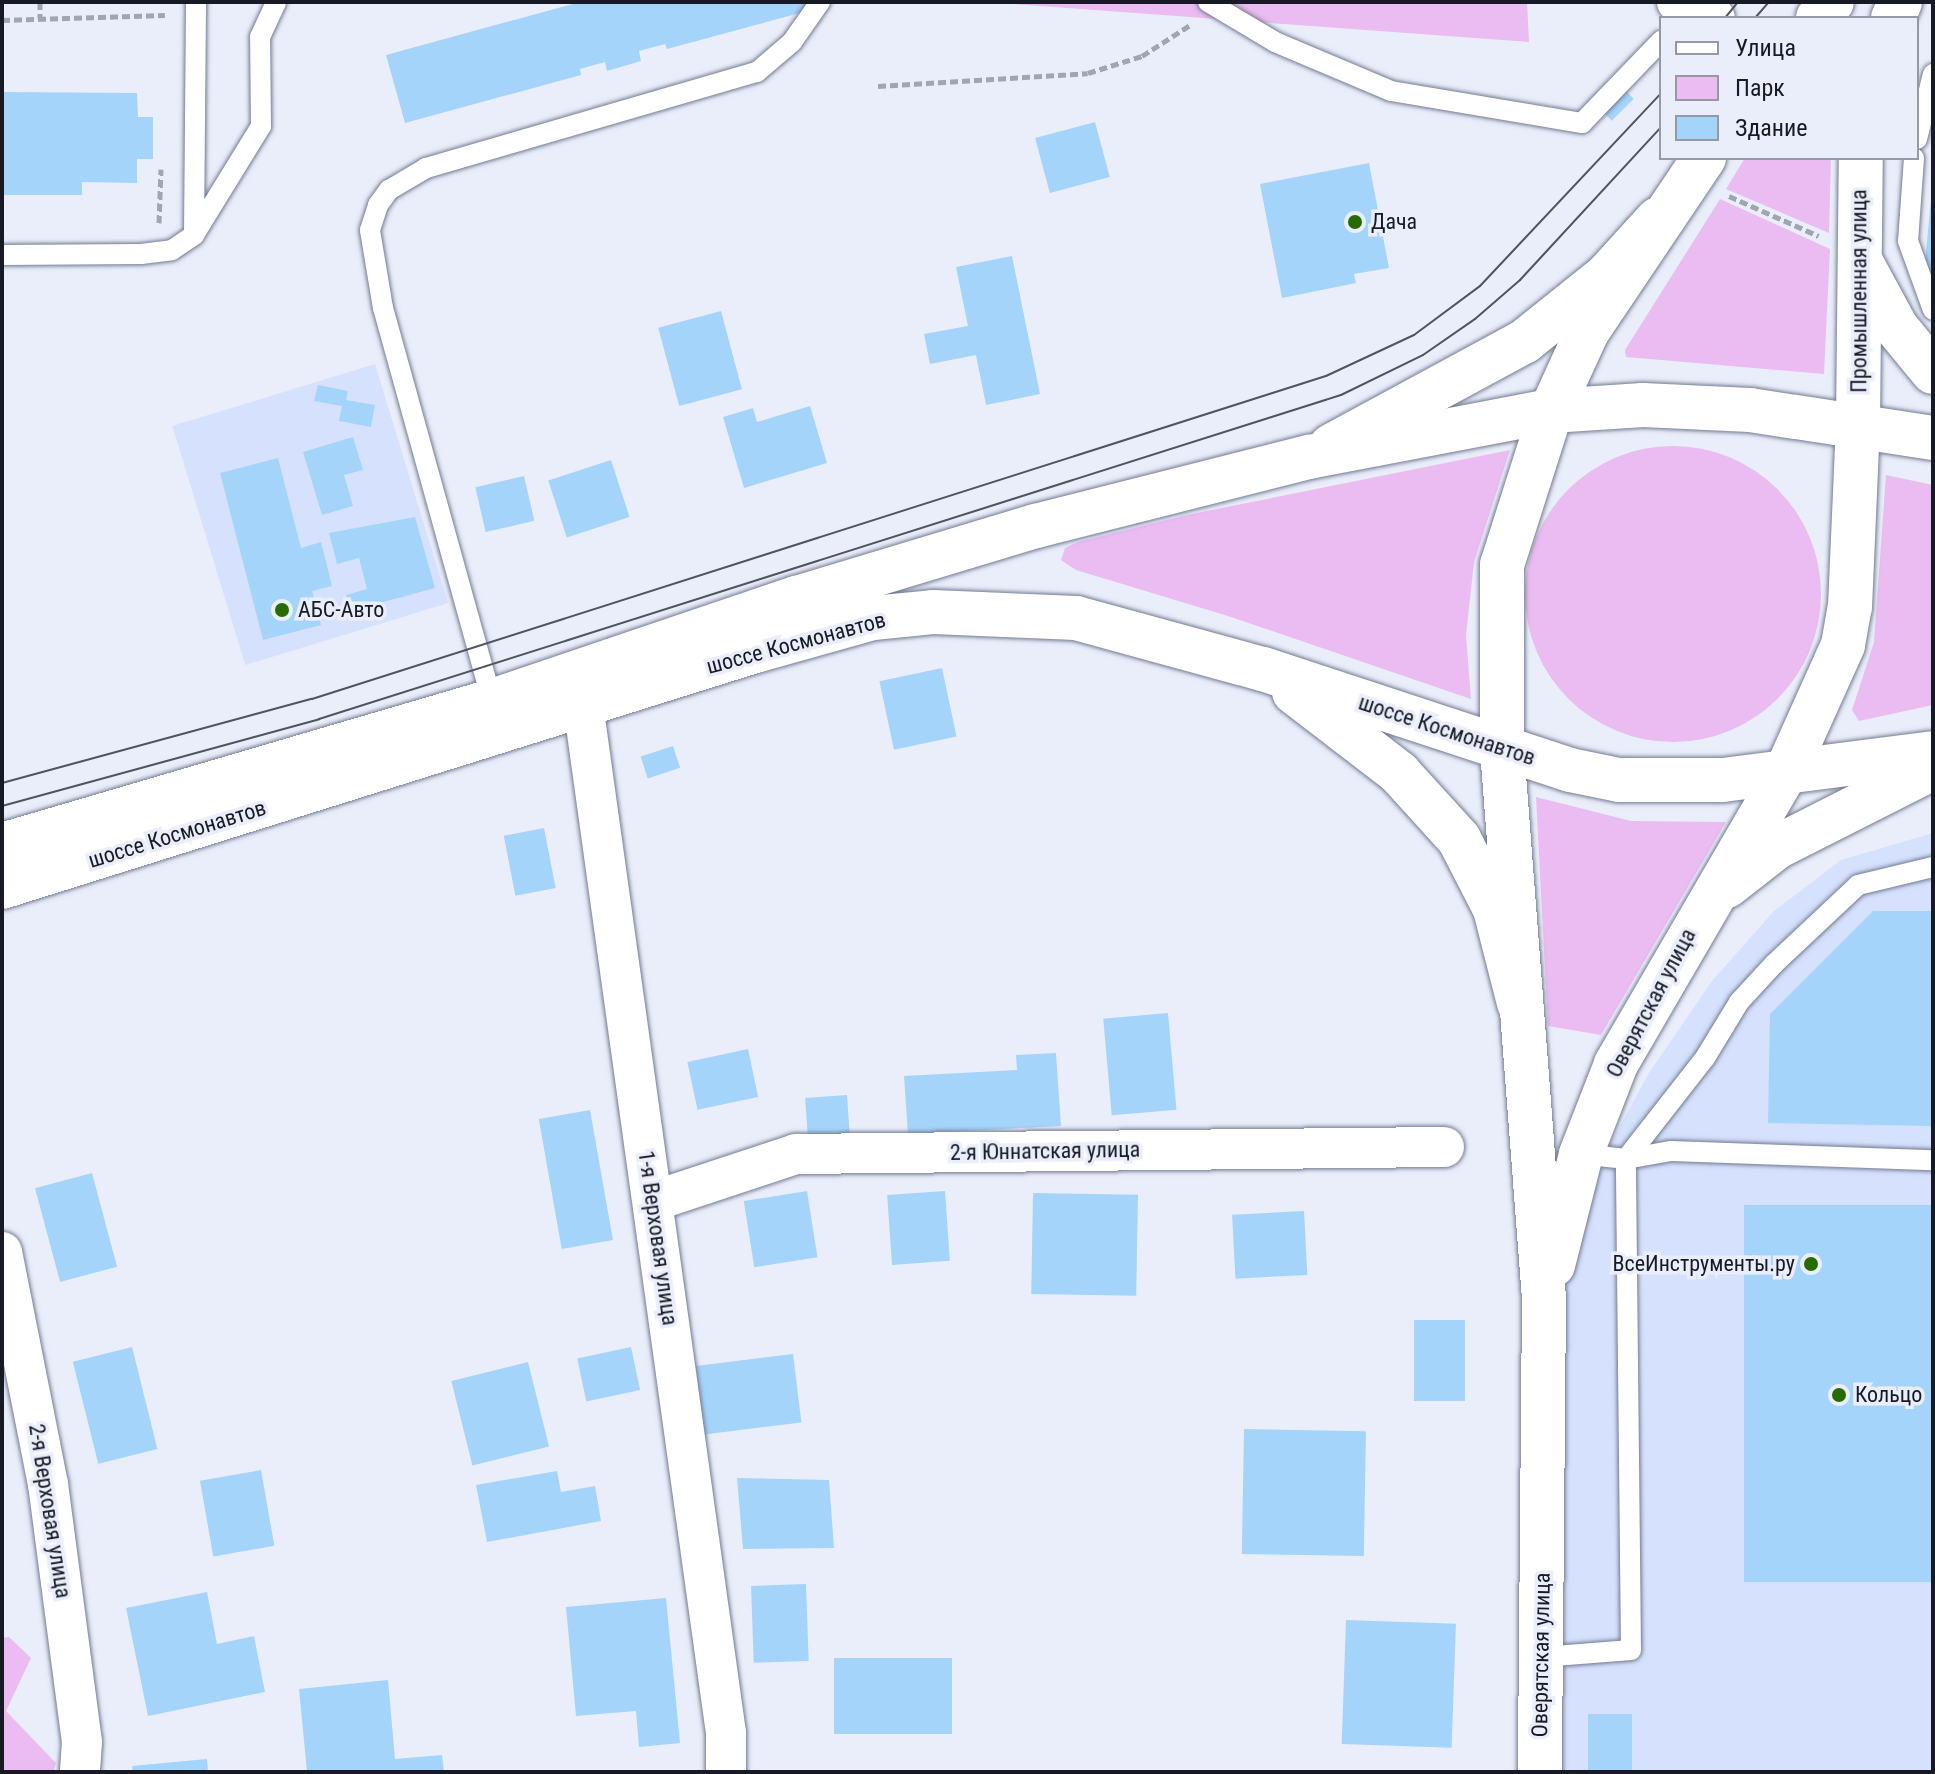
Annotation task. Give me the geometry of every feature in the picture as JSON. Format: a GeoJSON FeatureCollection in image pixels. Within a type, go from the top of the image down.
{"type":"FeatureCollection","features":[{"type":"Feature","properties":{"kind":"main road","name":"Промышленная улица"},"geometry":{"type":"LineString","coordinates":[[1786,772],[1843,645],[1850,607],[1858,423],[1843,248],[1861,160]]}},
{"type":"Feature","properties":{"kind":"main road"},"geometry":{"type":"LineString","coordinates":[[1309,457],[1411,407],[1525,341],[1606,276],[1658,219],[1712,175]]}},
{"type":"Feature","properties":{"kind":"main road"},"geometry":{"type":"LineString","coordinates":[[1551,411],[1587,332],[1658,219]]}},
{"type":"Feature","properties":{"kind":"main road"},"geometry":{"type":"LineString","coordinates":[[1843,248],[1896,327],[1933,372]]}},
{"type":"Feature","properties":{"kind":"main road","name":"шоссе Космонавтов"},"geometry":{"type":"LineString","coordinates":[[2,845],[492,701],[797,598],[1021,530],[1309,457],[1551,411],[1698,405],[1858,423],[1933,438]]}},
{"type":"Feature","properties":{"kind":"main road","name":"Оверятская улица"},"geometry":{"type":"LineString","coordinates":[[1540,1772],[1544,1298],[1519,1003],[1502,749],[1502,565],[1551,411]]}},
{"type":"Feature","properties":{"kind":"main road","name":"шоссе Космонавтов"},"geometry":{"type":"LineString","coordinates":[[2,887],[583,704],[873,618],[933,612],[1076,618],[1263,669],[1502,749],[1619,780],[1669,783],[1933,753]]}},
{"type":"Feature","properties":{"kind":"main road"},"geometry":{"type":"LineString","coordinates":[[1263,669],[1390,765],[1459,839],[1495,909],[1519,1003]]}},
{"type":"Feature","properties":{"kind":"main road"},"geometry":{"type":"LineString","coordinates":[[1700,913],[1777,847],[1933,768]]}},
{"type":"Feature","properties":{"kind":"main road","name":"Оверятская улица"},"geometry":{"type":"LineString","coordinates":[[1544,1298],[1581,1154],[1616,1064],[1700,913],[1786,772]]}},
{"type":"Feature","properties":{"kind":"street","name":"1-я Верховая улица"},"geometry":{"type":"LineString","coordinates":[[583,704],[726,1733],[726,1772]]}},
{"type":"Feature","properties":{"kind":"street","name":"2-я Юннатская улица"},"geometry":{"type":"LineString","coordinates":[[654,1201],[796,1154],[1444,1147]]}},
{"type":"Feature","properties":{"kind":"street","name":"2-я Верховая улица"},"geometry":{"type":"LineString","coordinates":[[2,1252],[48,1484],[82,1742],[80,1772]]}},
{"type":"Feature","properties":{"kind":"lane"},"geometry":{"type":"LineString","coordinates":[[194,235],[196,2]]}},
{"type":"Feature","properties":{"kind":"lane"},"geometry":{"type":"LineString","coordinates":[[2,255],[158,252],[194,235],[261,126],[260,37],[276,2]]}},
{"type":"Feature","properties":{"kind":"lane"},"geometry":{"type":"LineString","coordinates":[[492,701],[383,308],[370,230],[378,205],[389,190],[426,168],[757,72],[792,42],[820,2]]}},
{"type":"Feature","properties":{"kind":"lane"},"geometry":{"type":"LineString","coordinates":[[1212,6],[1275,42],[1391,91],[1582,123],[1659,43]]}},
{"type":"Feature","properties":{"kind":"lane"},"geometry":{"type":"LineString","coordinates":[[1919,131],[1933,74]]}},
{"type":"Feature","properties":{"kind":"lane"},"geometry":{"type":"LineString","coordinates":[[1914,160],[1908,241],[1933,310]]}},
{"type":"Feature","properties":{"kind":"lane"},"geometry":{"type":"LineString","coordinates":[[1542,1657],[1631,1650],[1626,1159],[1705,1058],[1739,1002],[1774,964],[1858,885],[1933,867]]}},
{"type":"Feature","properties":{"kind":"lane"},"geometry":{"type":"LineString","coordinates":[[1581,1154],[1626,1159],[1671,1151],[1933,1160]]}},
{"type":"Feature","properties":{"kind":"path"},"geometry":{"type":"LineString","coordinates":[[40,2],[40,18]]}},
{"type":"Feature","properties":{"kind":"path"},"geometry":{"type":"LineString","coordinates":[[878,86],[1088,73],[1142,56],[1212,6]]}},
{"type":"Feature","properties":{"kind":"path"},"geometry":{"type":"LineString","coordinates":[[2,20],[165,12],[165,28]]}},
{"type":"Feature","properties":{"kind":"path"},"geometry":{"type":"LineString","coordinates":[[158,252],[161,156]]}},
{"type":"Feature","properties":{"kind":"path"},"geometry":{"type":"LineString","coordinates":[[1712,175],[1843,248]]}},
{"type":"Feature","properties":{"kind":"shaded area"},"geometry":{"type":"Polygon","coordinates":[[[375,364],[448,603],[245,665],[172,426],[375,364]]]}},
{"type":"Feature","properties":{"kind":"shaded area"},"geometry":{"type":"Polygon","coordinates":[[[1933,833],[1933,1772],[1560,1772],[1566,1253],[1584,1192],[1649,1073],[1712,981],[1774,911],[1841,860],[1933,833]]]}},
{"type":"Feature","properties":{"kind":"green space"},"geometry":{"type":"Polygon","coordinates":[[[986,2],[1527,2],[1529,42],[986,2]]]}},
{"type":"Feature","properties":{"kind":"green space"},"geometry":{"type":"Polygon","coordinates":[[[1744,160],[1831,160],[1829,233],[1726,189],[1744,160]]]}},
{"type":"Feature","properties":{"kind":"green space"},"geometry":{"type":"Polygon","coordinates":[[[1720,199],[1830,249],[1824,374],[1626,357],[1625,350],[1720,199]]]}},
{"type":"Feature","properties":{"kind":"green space"},"geometry":{"type":"Polygon","coordinates":[[[1658,446],[1688,446],[1716,452],[1743,463],[1767,479],[1788,500],[1804,524],[1815,551],[1821,594],[1819,623],[1804,664],[1788,688],[1767,709],[1743,725],[1716,736],[1688,742],[1658,742],[1630,736],[1603,725],[1579,709],[1558,688],[1542,664],[1531,637],[1525,609],[1525,579],[1531,551],[1542,524],[1558,500],[1579,479],[1603,463],[1630,452],[1658,446]]]}},
{"type":"Feature","properties":{"kind":"green space"},"geometry":{"type":"Polygon","coordinates":[[[1510,450],[1474,562],[1466,635],[1471,699],[1228,616],[1076,570],[1061,560],[1065,548],[1078,542],[1187,515],[1510,450]]]}},
{"type":"Feature","properties":{"kind":"green space"},"geometry":{"type":"Polygon","coordinates":[[[1886,475],[1933,485],[1933,705],[1859,721],[1852,710],[1874,642],[1886,475]]]}},
{"type":"Feature","properties":{"kind":"green space"},"geometry":{"type":"Polygon","coordinates":[[[1536,797],[1631,821],[1726,822],[1601,1035],[1548,1026],[1536,797]]]}},
{"type":"Feature","properties":{"kind":"green space"},"geometry":{"type":"Polygon","coordinates":[[[9,1637],[31,1658],[6,1711],[56,1763],[53,1772],[2,1772],[2,1638],[9,1637]]]}},
{"type":"Feature","properties":{"kind":"building"},"geometry":{"type":"Polygon","coordinates":[[[580,2],[805,2],[807,11],[667,49],[665,44],[639,51],[641,61],[607,71],[605,62],[580,69],[581,75],[405,123],[386,55],[580,2]]]}},
{"type":"Feature","properties":{"kind":"building"},"geometry":{"type":"Polygon","coordinates":[[[1626,91],[1634,99],[1612,121],[1604,113],[1626,91]]]}},
{"type":"Feature","properties":{"kind":"building"},"geometry":{"type":"Polygon","coordinates":[[[2,92],[137,93],[138,117],[153,117],[153,159],[137,159],[137,183],[82,182],[82,195],[2,195],[2,92]]]}},
{"type":"Feature","properties":{"kind":"building"},"geometry":{"type":"Polygon","coordinates":[[[1095,122],[1110,177],[1050,193],[1035,138],[1095,122]]]}},
{"type":"Feature","properties":{"kind":"building"},"geometry":{"type":"Polygon","coordinates":[[[1369,163],[1389,268],[1354,274],[1356,283],[1282,298],[1260,184],[1369,163]]]}},
{"type":"Feature","properties":{"kind":"building"},"geometry":{"type":"Polygon","coordinates":[[[1933,198],[1933,308],[1921,307],[1933,198]]]}},
{"type":"Feature","properties":{"kind":"building"},"geometry":{"type":"Polygon","coordinates":[[[1012,256],[1040,394],[986,405],[976,355],[930,364],[924,334],[968,326],[956,267],[1012,256]]]}},
{"type":"Feature","properties":{"kind":"building"},"geometry":{"type":"Polygon","coordinates":[[[721,311],[742,389],[679,406],[658,328],[721,311]]]}},
{"type":"Feature","properties":{"kind":"building"},"geometry":{"type":"Polygon","coordinates":[[[318,385],[348,391],[346,400],[375,405],[371,427],[339,421],[342,406],[314,401],[318,385]]]}},
{"type":"Feature","properties":{"kind":"building"},"geometry":{"type":"Polygon","coordinates":[[[810,406],[827,463],[744,488],[723,417],[753,408],[757,422],[810,406]]]}},
{"type":"Feature","properties":{"kind":"building"},"geometry":{"type":"Polygon","coordinates":[[[353,437],[363,470],[344,475],[353,506],[322,515],[303,452],[353,437]]]}},
{"type":"Feature","properties":{"kind":"building"},"geometry":{"type":"Polygon","coordinates":[[[278,458],[301,548],[321,542],[332,586],[312,591],[321,625],[263,640],[220,473],[278,458]]]}},
{"type":"Feature","properties":{"kind":"building"},"geometry":{"type":"Polygon","coordinates":[[[611,460],[630,517],[567,537],[548,480],[611,460]]]}},
{"type":"Feature","properties":{"kind":"building"},"geometry":{"type":"Polygon","coordinates":[[[524,476],[534,521],[486,532],[475,487],[524,476]]]}},
{"type":"Feature","properties":{"kind":"building"},"geometry":{"type":"Polygon","coordinates":[[[415,517],[435,588],[350,611],[346,595],[367,589],[359,558],[337,564],[329,533],[415,517]]]}},
{"type":"Feature","properties":{"kind":"building"},"geometry":{"type":"Polygon","coordinates":[[[942,668],[957,736],[894,750],[879,681],[942,668]]]}},
{"type":"Feature","properties":{"kind":"building"},"geometry":{"type":"Polygon","coordinates":[[[673,746],[680,768],[648,778],[641,757],[673,746]]]}},
{"type":"Feature","properties":{"kind":"building"},"geometry":{"type":"Polygon","coordinates":[[[544,828],[556,888],[515,896],[504,836],[544,828]]]}},
{"type":"Feature","properties":{"kind":"building"},"geometry":{"type":"Polygon","coordinates":[[[1873,911],[1933,911],[1933,1126],[1768,1123],[1770,1014],[1873,911]]]}},
{"type":"Feature","properties":{"kind":"building"},"geometry":{"type":"Polygon","coordinates":[[[1168,1013],[1176,1110],[1112,1115],[1103,1019],[1168,1013]]]}},
{"type":"Feature","properties":{"kind":"building"},"geometry":{"type":"Polygon","coordinates":[[[748,1049],[758,1097],[698,1110],[687,1062],[748,1049]]]}},
{"type":"Feature","properties":{"kind":"building"},"geometry":{"type":"Polygon","coordinates":[[[1056,1053],[1061,1126],[908,1134],[904,1076],[1017,1070],[1016,1055],[1056,1053]]]}},
{"type":"Feature","properties":{"kind":"building"},"geometry":{"type":"Polygon","coordinates":[[[847,1095],[850,1139],[808,1142],[805,1098],[847,1095]]]}},
{"type":"Feature","properties":{"kind":"building"},"geometry":{"type":"Polygon","coordinates":[[[590,1110],[613,1240],[562,1249],[539,1119],[590,1110]]]}},
{"type":"Feature","properties":{"kind":"building"},"geometry":{"type":"Polygon","coordinates":[[[92,1173],[117,1267],[60,1282],[35,1188],[92,1173]]]}},
{"type":"Feature","properties":{"kind":"building"},"geometry":{"type":"Polygon","coordinates":[[[807,1191],[817,1257],[754,1267],[744,1201],[807,1191]]]}},
{"type":"Feature","properties":{"kind":"building"},"geometry":{"type":"Polygon","coordinates":[[[945,1191],[950,1261],[892,1265],[887,1195],[945,1191]]]}},
{"type":"Feature","properties":{"kind":"building"},"geometry":{"type":"Polygon","coordinates":[[[1033,1193],[1138,1195],[1136,1296],[1031,1294],[1033,1193]]]}},
{"type":"Feature","properties":{"kind":"building","name":"Кольцо"},"geometry":{"type":"Polygon","coordinates":[[[1744,1205],[1933,1205],[1933,1582],[1744,1582],[1744,1205]]]}},
{"type":"Feature","properties":{"kind":"building"},"geometry":{"type":"Polygon","coordinates":[[[1304,1211],[1307,1275],[1235,1279],[1232,1215],[1304,1211]]]}},
{"type":"Feature","properties":{"kind":"building"},"geometry":{"type":"Polygon","coordinates":[[[1414,1320],[1465,1320],[1465,1401],[1414,1401],[1414,1320]]]}},
{"type":"Feature","properties":{"kind":"building"},"geometry":{"type":"Polygon","coordinates":[[[132,1347],[157,1449],[98,1464],[73,1362],[132,1347]]]}},
{"type":"Feature","properties":{"kind":"building"},"geometry":{"type":"Polygon","coordinates":[[[631,1347],[640,1390],[586,1401],[577,1358],[631,1347]]]}},
{"type":"Feature","properties":{"kind":"building"},"geometry":{"type":"Polygon","coordinates":[[[793,1354],[801,1422],[704,1434],[696,1366],[793,1354]]]}},
{"type":"Feature","properties":{"kind":"building"},"geometry":{"type":"Polygon","coordinates":[[[528,1362],[549,1446],[472,1466],[451,1381],[528,1362]]]}},
{"type":"Feature","properties":{"kind":"building"},"geometry":{"type":"Polygon","coordinates":[[[1244,1429],[1366,1431],[1364,1556],[1242,1554],[1244,1429]]]}},
{"type":"Feature","properties":{"kind":"building"},"geometry":{"type":"Polygon","coordinates":[[[261,1470],[274,1546],[213,1557],[200,1481],[261,1470]]]}},
{"type":"Feature","properties":{"kind":"building"},"geometry":{"type":"Polygon","coordinates":[[[557,1471],[561,1492],[595,1486],[601,1521],[487,1542],[476,1485],[557,1471]]]}},
{"type":"Feature","properties":{"kind":"building"},"geometry":{"type":"Polygon","coordinates":[[[737,1478],[829,1480],[834,1548],[743,1549],[737,1478]]]}},
{"type":"Feature","properties":{"kind":"building"},"geometry":{"type":"Polygon","coordinates":[[[806,1584],[809,1661],[754,1663],[751,1586],[806,1584]]]}},
{"type":"Feature","properties":{"kind":"building"},"geometry":{"type":"Polygon","coordinates":[[[207,1592],[217,1644],[254,1636],[265,1692],[148,1716],[126,1608],[207,1592]]]}},
{"type":"Feature","properties":{"kind":"building"},"geometry":{"type":"Polygon","coordinates":[[[666,1598],[680,1743],[639,1747],[636,1711],[576,1716],[566,1607],[666,1598]]]}},
{"type":"Feature","properties":{"kind":"building"},"geometry":{"type":"Polygon","coordinates":[[[1346,1620],[1456,1624],[1452,1748],[1342,1744],[1346,1620]]]}},
{"type":"Feature","properties":{"kind":"building"},"geometry":{"type":"Polygon","coordinates":[[[834,1658],[952,1658],[952,1734],[834,1734],[834,1658]]]}},
{"type":"Feature","properties":{"kind":"building"},"geometry":{"type":"Polygon","coordinates":[[[388,1680],[395,1759],[442,1755],[444,1772],[307,1772],[299,1689],[388,1680]]]}},
{"type":"Feature","properties":{"kind":"building"},"geometry":{"type":"Polygon","coordinates":[[[1588,1714],[1632,1714],[1632,1771],[1588,1771],[1588,1714]]]}},
{"type":"Feature","properties":{"kind":"building"},"geometry":{"type":"Polygon","coordinates":[[[207,1759],[208,1772],[133,1772],[132,1766],[207,1759]]]}},
{"type":"Feature","properties":{"kind":"tram line"},"geometry":{"type":"LineString","coordinates":[[1727,16],[1738,2]]}},
{"type":"Feature","properties":{"kind":"tram line"},"geometry":{"type":"LineString","coordinates":[[1757,16],[1769,2]]}},
{"type":"Feature","properties":{"kind":"tram line"},"geometry":{"type":"LineString","coordinates":[[2,783],[312,699],[1326,376],[1414,335],[1480,286],[1659,95]]}},
{"type":"Feature","properties":{"kind":"tram line"},"geometry":{"type":"LineString","coordinates":[[2,806],[319,719],[1341,395],[1423,355],[1475,319],[1520,280],[1659,129]]}},
{"type":"Feature","properties":{"kind":"place","name":"Дача"},"geometry":{"type":"Point","coordinates":[1355,222]}},
{"type":"Feature","properties":{"kind":"place","name":"АБС-Авто"},"geometry":{"type":"Point","coordinates":[282,610]}},
{"type":"Feature","properties":{"kind":"place","name":"ВсеИнструменты.ру"},"geometry":{"type":"Point","coordinates":[1811,1264]}},
{"type":"Feature","properties":{"kind":"place","name":"Кольцо"},"geometry":{"type":"Point","coordinates":[1839,1395]}}]}
